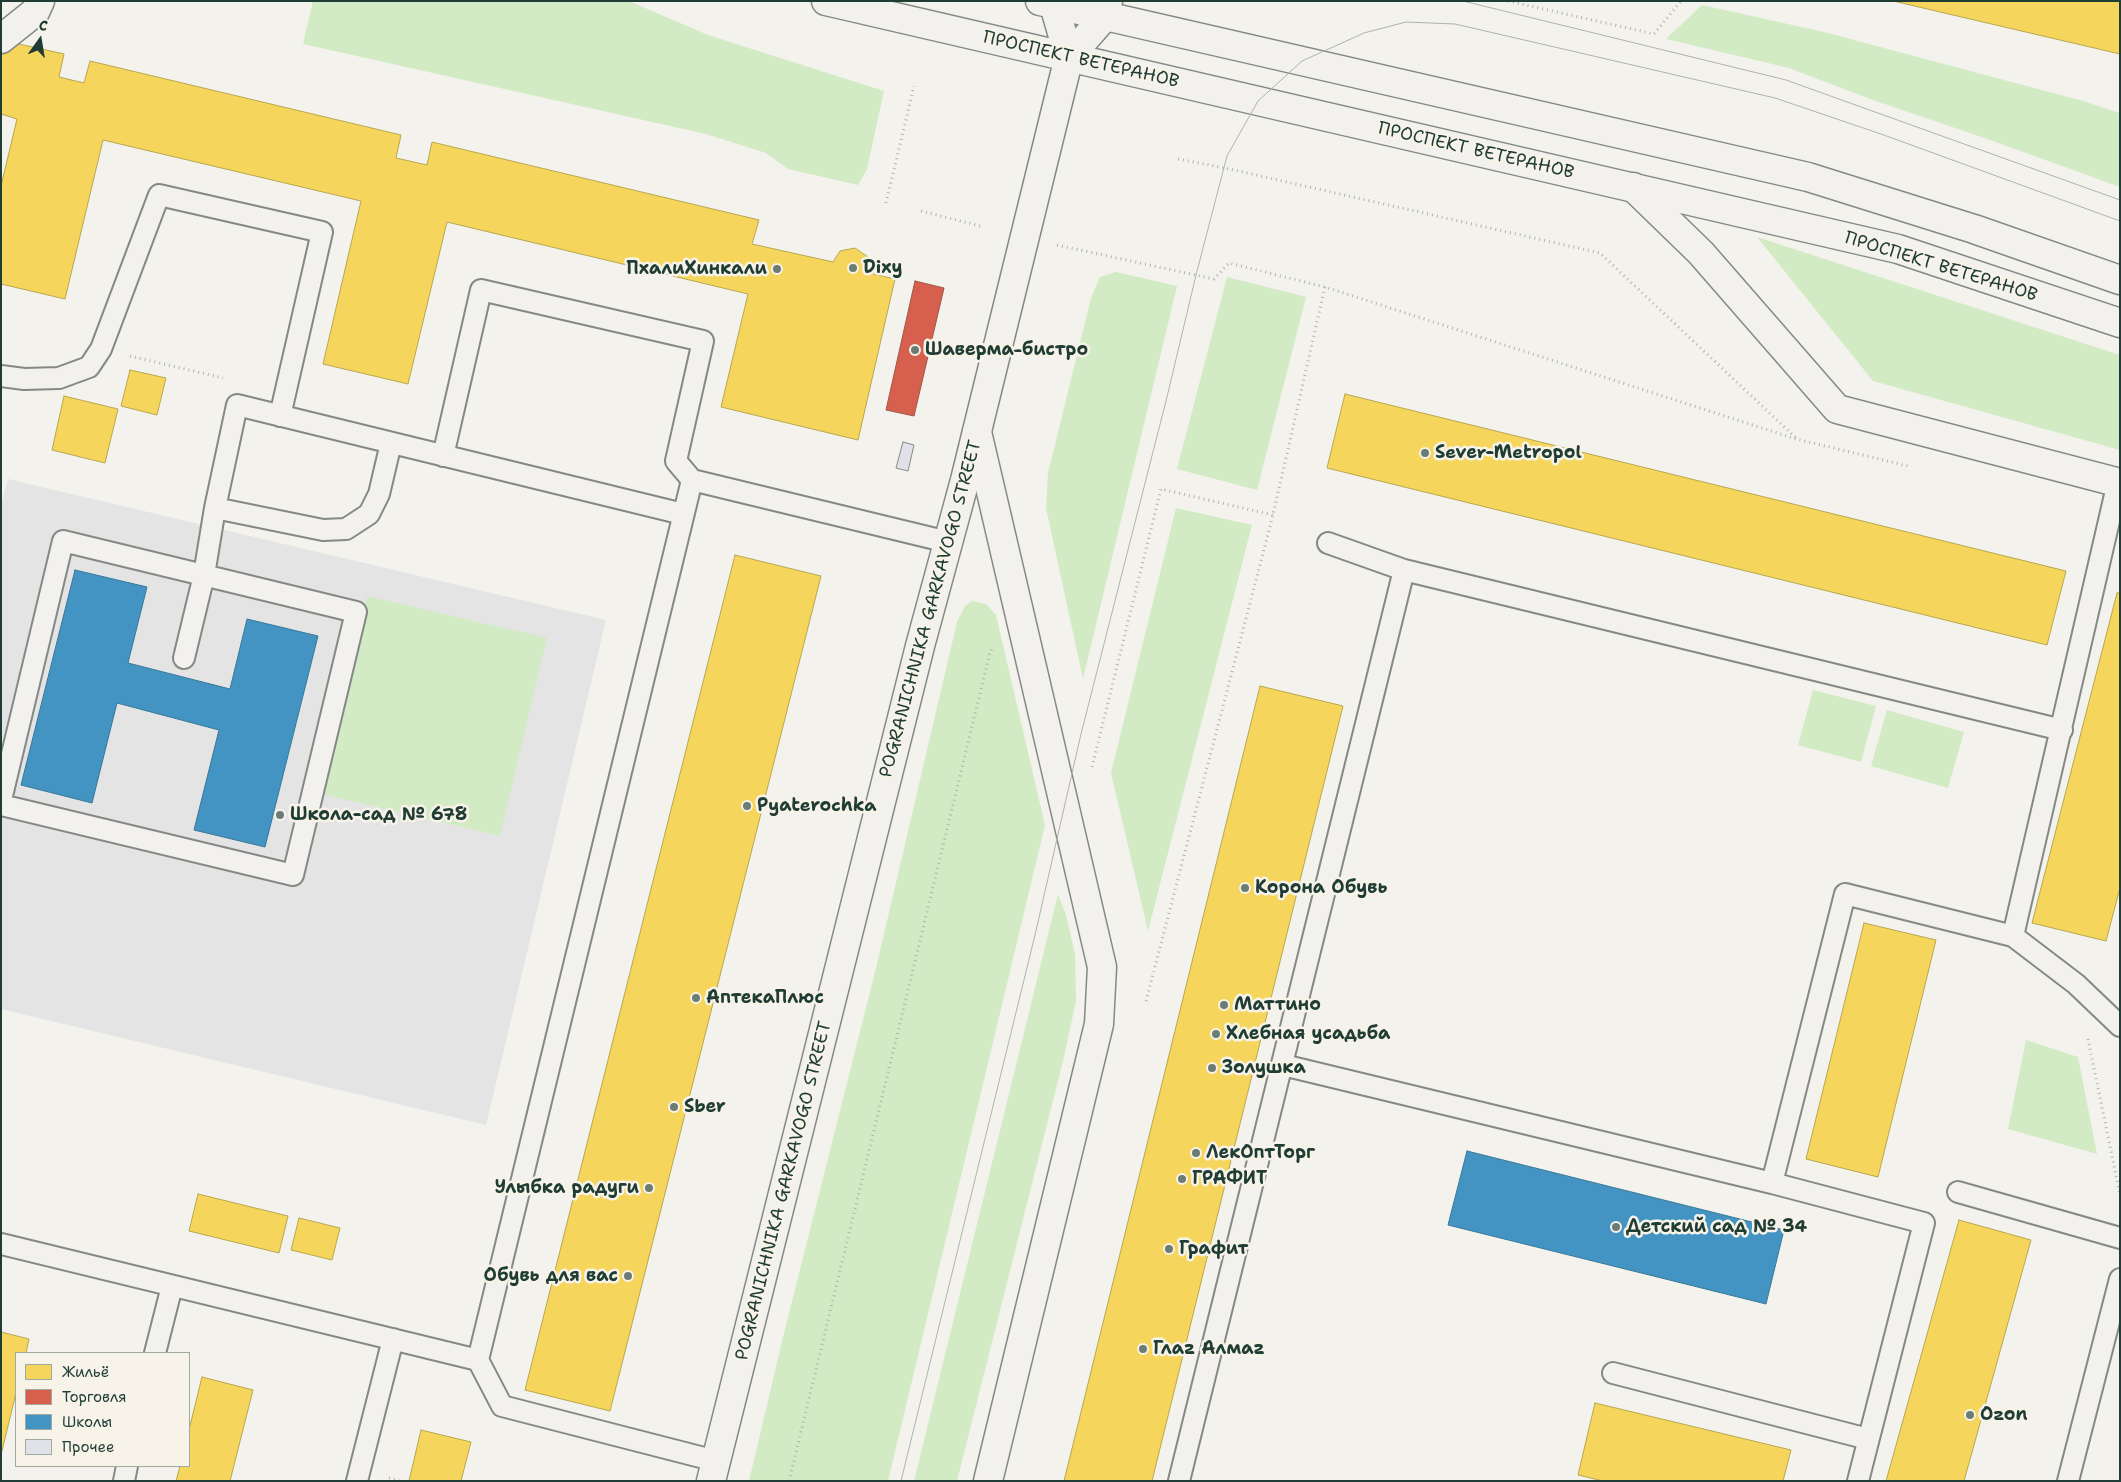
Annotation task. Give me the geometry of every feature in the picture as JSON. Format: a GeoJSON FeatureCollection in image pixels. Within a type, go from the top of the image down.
{"type":"FeatureCollection","features":[{"type":"Feature","properties":{"kind":"street"},"geometry":{"type":"LineString","coordinates":[[1,39],[36,12],[40,1]]}},
{"type":"Feature","properties":{"kind":"street","name":"ПРОСПЕКТ ВЕТЕРАНОВ"},"geometry":{"type":"LineString","coordinates":[[826,1],[1898,249],[2120,323]]}},
{"type":"Feature","properties":{"kind":"street"},"geometry":{"type":"LineString","coordinates":[[1068,57],[1050,2],[1106,9],[1808,177],[1974,229],[2120,280]]}},
{"type":"Feature","properties":{"kind":"street"},"geometry":{"type":"LineString","coordinates":[[1068,57],[1106,9]]}},
{"type":"Feature","properties":{"kind":"street","name":"POGRANICHNIKA GARKAVOGO STREET"},"geometry":{"type":"LineString","coordinates":[[714,1471],[917,656],[977,432],[1068,57]]}},
{"type":"Feature","properties":{"kind":"street"},"geometry":{"type":"LineString","coordinates":[[1633,187],[1701,253],[1837,409],[2119,482]]}},
{"type":"Feature","properties":{"kind":"street"},"geometry":{"type":"LineString","coordinates":[[977,432],[1102,968],[1099,1024],[988,1481]]}},
{"type":"Feature","properties":{"kind":"lane"},"geometry":{"type":"LineString","coordinates":[[1,376],[24,379],[59,378],[89,367],[102,349],[159,195],[322,232],[280,416]]}},
{"type":"Feature","properties":{"kind":"lane"},"geometry":{"type":"LineString","coordinates":[[443,456],[481,290],[703,341],[676,461],[692,480],[948,542]]}},
{"type":"Feature","properties":{"kind":"lane"},"geometry":{"type":"LineString","coordinates":[[184,658],[204,575],[215,508],[237,406],[683,514]]}},
{"type":"Feature","properties":{"kind":"lane"},"geometry":{"type":"LineString","coordinates":[[215,508],[323,530],[346,529],[369,514],[379,494],[391,443]]}},
{"type":"Feature","properties":{"kind":"lane"},"geometry":{"type":"LineString","coordinates":[[692,480],[478,1360],[502,1406],[714,1471]]}},
{"type":"Feature","properties":{"kind":"lane"},"geometry":{"type":"LineString","coordinates":[[2013,936],[2119,482]]}},
{"type":"Feature","properties":{"kind":"lane"},"geometry":{"type":"LineString","coordinates":[[1,800],[63,542],[356,612],[293,875],[1,805]]}},
{"type":"Feature","properties":{"kind":"lane"},"geometry":{"type":"LineString","coordinates":[[1328,543],[1404,570],[2062,730]]}},
{"type":"Feature","properties":{"kind":"lane"},"geometry":{"type":"LineString","coordinates":[[1179,1481],[1404,570]]}},
{"type":"Feature","properties":{"kind":"lane"},"geometry":{"type":"LineString","coordinates":[[1772,1183],[1845,894],[2013,936],[2076,984],[2120,1026]]}},
{"type":"Feature","properties":{"kind":"lane"},"geometry":{"type":"LineString","coordinates":[[1283,1064],[1772,1183],[1924,1223],[1858,1481]]}},
{"type":"Feature","properties":{"kind":"lane"},"geometry":{"type":"LineString","coordinates":[[1958,1192],[2120,1238]]}},
{"type":"Feature","properties":{"kind":"lane"},"geometry":{"type":"LineString","coordinates":[[1,1244],[478,1360]]}},
{"type":"Feature","properties":{"kind":"lane"},"geometry":{"type":"LineString","coordinates":[[2068,1481],[2120,1279]]}},
{"type":"Feature","properties":{"kind":"lane"},"geometry":{"type":"LineString","coordinates":[[155,1352],[172,1286]]}},
{"type":"Feature","properties":{"kind":"lane"},"geometry":{"type":"LineString","coordinates":[[357,1481],[393,1339]]}},
{"type":"Feature","properties":{"kind":"lane"},"geometry":{"type":"LineString","coordinates":[[1613,1373],[1868,1439]]}},
{"type":"Feature","properties":{"kind":"lane"},"geometry":{"type":"LineString","coordinates":[[124,1481],[128,1467]]}},
{"type":"Feature","properties":{"kind":"path"},"geometry":{"type":"LineString","coordinates":[[1508,1],[1654,34],[1681,1]]}},
{"type":"Feature","properties":{"kind":"path"},"geometry":{"type":"LineString","coordinates":[[886,203],[914,86]]}},
{"type":"Feature","properties":{"kind":"path"},"geometry":{"type":"LineString","coordinates":[[1178,159],[1600,253],[1796,439]]}},
{"type":"Feature","properties":{"kind":"path"},"geometry":{"type":"LineString","coordinates":[[921,211],[980,226]]}},
{"type":"Feature","properties":{"kind":"path"},"geometry":{"type":"LineString","coordinates":[[1054,244],[1214,279],[1229,263],[1325,287],[1796,439],[1911,466]]}},
{"type":"Feature","properties":{"kind":"path"},"geometry":{"type":"LineString","coordinates":[[1146,1001],[1273,515],[1325,287]]}},
{"type":"Feature","properties":{"kind":"path"},"geometry":{"type":"LineString","coordinates":[[102,349],[224,378],[219,402],[237,406]]}},
{"type":"Feature","properties":{"kind":"path"},"geometry":{"type":"LineString","coordinates":[[1090,774],[1162,490],[1273,515]]}},
{"type":"Feature","properties":{"kind":"path"},"geometry":{"type":"LineString","coordinates":[[789,1481],[990,652],[995,647]]}},
{"type":"Feature","properties":{"kind":"path"},"geometry":{"type":"LineString","coordinates":[[2076,984],[2120,1195]]}},
{"type":"Feature","properties":{"kind":"shaded area","name":"Школа-сад № 678"},"geometry":{"type":"Polygon","coordinates":[[[8,479],[606,620],[486,1125],[1,1009],[1,506],[8,479]]]}},
{"type":"Feature","properties":{"kind":"green space"},"geometry":{"type":"Polygon","coordinates":[[[313,1],[629,1],[708,35],[884,91],[867,169],[858,185],[788,169],[766,153],[706,134],[303,44],[313,1]]]}},
{"type":"Feature","properties":{"kind":"green space"},"geometry":{"type":"Polygon","coordinates":[[[1702,5],[1824,32],[2083,101],[2120,113],[2120,187],[1873,100],[1789,68],[1666,39],[1702,5]]]}},
{"type":"Feature","properties":{"kind":"green space"},"geometry":{"type":"Polygon","coordinates":[[[1757,237],[2120,355],[2120,450],[1873,381],[1757,237]]]}},
{"type":"Feature","properties":{"kind":"green space"},"geometry":{"type":"Polygon","coordinates":[[[1116,272],[1177,286],[1083,679],[1046,508],[1048,473],[1091,298],[1100,277],[1116,272]]]}},
{"type":"Feature","properties":{"kind":"green space"},"geometry":{"type":"Polygon","coordinates":[[[1227,277],[1306,297],[1257,490],[1177,469],[1227,277]]]}},
{"type":"Feature","properties":{"kind":"green space"},"geometry":{"type":"Polygon","coordinates":[[[1176,508],[1252,525],[1148,931],[1111,773],[1176,508]]]}},
{"type":"Feature","properties":{"kind":"green space"},"geometry":{"type":"Polygon","coordinates":[[[367,596],[547,638],[500,836],[321,794],[367,596]]]}},
{"type":"Feature","properties":{"kind":"green space"},"geometry":{"type":"Polygon","coordinates":[[[972,601],[986,604],[996,615],[1045,825],[888,1481],[749,1481],[784,1333],[876,968],[957,622],[965,606],[972,601]]]}},
{"type":"Feature","properties":{"kind":"green space"},"geometry":{"type":"Polygon","coordinates":[[[1813,690],[1876,706],[1861,762],[1798,745],[1813,690]]]}},
{"type":"Feature","properties":{"kind":"green space"},"geometry":{"type":"Polygon","coordinates":[[[1887,710],[1964,732],[1948,788],[1871,766],[1887,710]]]}},
{"type":"Feature","properties":{"kind":"green space"},"geometry":{"type":"Polygon","coordinates":[[[1058,894],[1066,915],[1075,954],[1076,1001],[1064,1057],[957,1481],[914,1481],[1058,894]]]}},
{"type":"Feature","properties":{"kind":"green space"},"geometry":{"type":"Polygon","coordinates":[[[2026,1040],[2078,1057],[2097,1154],[2008,1129],[2026,1040]]]}},
{"type":"Feature","properties":{"kind":"building: Жильё"},"geometry":{"type":"Polygon","coordinates":[[[1893,1],[2120,1],[2120,54],[1893,1]]]}},
{"type":"Feature","properties":{"kind":"building: Жильё"},"geometry":{"type":"Polygon","coordinates":[[[1,40],[64,54],[59,77],[84,83],[90,61],[401,135],[396,158],[427,165],[432,142],[759,220],[752,244],[833,262],[840,251],[855,248],[868,257],[873,274],[895,279],[858,440],[721,407],[748,294],[447,222],[408,384],[323,364],[361,201],[103,140],[65,299],[1,284],[1,186],[17,119],[1,114],[1,40]]]}},
{"type":"Feature","properties":{"kind":"building: Жильё"},"geometry":{"type":"Polygon","coordinates":[[[130,370],[166,378],[157,415],[121,406],[130,370]]]}},
{"type":"Feature","properties":{"kind":"building: Жильё"},"geometry":{"type":"Polygon","coordinates":[[[1345,394],[2066,571],[2047,645],[1327,468],[1345,394]]]}},
{"type":"Feature","properties":{"kind":"building: Жильё"},"geometry":{"type":"Polygon","coordinates":[[[64,396],[118,409],[105,463],[52,450],[64,396]]]}},
{"type":"Feature","properties":{"kind":"building: Жильё"},"geometry":{"type":"Polygon","coordinates":[[[735,555],[821,576],[610,1411],[525,1390],[735,555]]]}},
{"type":"Feature","properties":{"kind":"building: Жильё"},"geometry":{"type":"Polygon","coordinates":[[[2117,593],[2120,593],[2120,888],[2106,941],[2032,923],[2117,593]]]}},
{"type":"Feature","properties":{"kind":"building: Жильё"},"geometry":{"type":"Polygon","coordinates":[[[1260,686],[1343,706],[1152,1481],[1064,1481],[1260,686]]]}},
{"type":"Feature","properties":{"kind":"building: Жильё"},"geometry":{"type":"Polygon","coordinates":[[[1864,923],[1936,940],[1878,1177],[1806,1159],[1864,923]]]}},
{"type":"Feature","properties":{"kind":"building: Жильё"},"geometry":{"type":"Polygon","coordinates":[[[198,1194],[288,1216],[279,1253],[189,1231],[198,1194]]]}},
{"type":"Feature","properties":{"kind":"building: Жильё"},"geometry":{"type":"Polygon","coordinates":[[[299,1218],[340,1228],[332,1260],[291,1250],[299,1218]]]}},
{"type":"Feature","properties":{"kind":"building: Жильё"},"geometry":{"type":"Polygon","coordinates":[[[1959,1220],[2031,1240],[1964,1481],[1886,1481],[1959,1220]]]}},
{"type":"Feature","properties":{"kind":"building: Жильё"},"geometry":{"type":"Polygon","coordinates":[[[1,1332],[29,1339],[26,1352],[15,1352],[15,1397],[1,1455],[1,1332]]]}},
{"type":"Feature","properties":{"kind":"building: Жильё"},"geometry":{"type":"Polygon","coordinates":[[[202,1377],[253,1390],[230,1481],[176,1481],[180,1467],[190,1467],[190,1426],[202,1377]]]}},
{"type":"Feature","properties":{"kind":"building: Жильё"},"geometry":{"type":"Polygon","coordinates":[[[1595,1403],[1791,1450],[1783,1481],[1603,1481],[1578,1475],[1595,1403]]]}},
{"type":"Feature","properties":{"kind":"building: Жильё"},"geometry":{"type":"Polygon","coordinates":[[[421,1430],[471,1442],[461,1481],[409,1481],[421,1430]]]}},
{"type":"Feature","properties":{"kind":"building: Торговля"},"geometry":{"type":"Polygon","coordinates":[[[915,281],[944,288],[914,416],[886,410],[915,281]]]}},
{"type":"Feature","properties":{"kind":"building: Школы"},"geometry":{"type":"Polygon","coordinates":[[[75,570],[147,587],[128,663],[230,689],[247,619],[318,636],[265,847],[194,830],[219,730],[117,703],[92,803],[21,785],[75,570]]]}},
{"type":"Feature","properties":{"kind":"building: Школы","name":"Детский сад № 34"},"geometry":{"type":"Polygon","coordinates":[[[1467,1151],[1784,1230],[1766,1304],[1448,1225],[1467,1151]]]}},
{"type":"Feature","properties":{"kind":"building: Прочее"},"geometry":{"type":"Polygon","coordinates":[[[903,442],[914,445],[908,471],[896,468],[903,442]]]}},
{"type":"Feature","properties":{"kind":"tram line"},"geometry":{"type":"LineString","coordinates":[[1463,1],[1786,80],[2120,200]]}},
{"type":"Feature","properties":{"kind":"tram line"},"geometry":{"type":"LineString","coordinates":[[901,1481],[1035,935],[1081,734],[1167,397],[1196,275],[1227,156],[1258,101],[1302,61],[1364,33],[1406,22],[1455,24],[1775,98],[1881,134],[2120,221]]}},
{"type":"Feature","properties":{"kind":"place","name":"Dixy"},"geometry":{"type":"Point","coordinates":[853,268]}},
{"type":"Feature","properties":{"kind":"place","name":"ПхалиХинкали"},"geometry":{"type":"Point","coordinates":[777,269]}},
{"type":"Feature","properties":{"kind":"place","name":"Шаверма-бистро"},"geometry":{"type":"Point","coordinates":[915,350]}},
{"type":"Feature","properties":{"kind":"place","name":"Sever-Metropol"},"geometry":{"type":"Point","coordinates":[1425,453]}},
{"type":"Feature","properties":{"kind":"place","name":"Pyaterochka"},"geometry":{"type":"Point","coordinates":[747,806]}},
{"type":"Feature","properties":{"kind":"place","name":"Школа-сад № 678"},"geometry":{"type":"Point","coordinates":[280,815]}},
{"type":"Feature","properties":{"kind":"place","name":"Корона Обувь"},"geometry":{"type":"Point","coordinates":[1245,888]}},
{"type":"Feature","properties":{"kind":"place","name":"АптекаПлюс"},"geometry":{"type":"Point","coordinates":[696,998]}},
{"type":"Feature","properties":{"kind":"place","name":"Маттино"},"geometry":{"type":"Point","coordinates":[1224,1005]}},
{"type":"Feature","properties":{"kind":"place","name":"Хлебная усадьба"},"geometry":{"type":"Point","coordinates":[1216,1034]}},
{"type":"Feature","properties":{"kind":"place","name":"Золушка"},"geometry":{"type":"Point","coordinates":[1212,1068]}},
{"type":"Feature","properties":{"kind":"place","name":"Sber"},"geometry":{"type":"Point","coordinates":[674,1107]}},
{"type":"Feature","properties":{"kind":"place","name":"ЛекОптТорг"},"geometry":{"type":"Point","coordinates":[1196,1153]}},
{"type":"Feature","properties":{"kind":"place","name":"ГРАФИТ"},"geometry":{"type":"Point","coordinates":[1182,1179]}},
{"type":"Feature","properties":{"kind":"place","name":"Улыбка радуги"},"geometry":{"type":"Point","coordinates":[649,1188]}},
{"type":"Feature","properties":{"kind":"place","name":"Детский сад № 34"},"geometry":{"type":"Point","coordinates":[1616,1227]}},
{"type":"Feature","properties":{"kind":"place","name":"Графит"},"geometry":{"type":"Point","coordinates":[1169,1249]}},
{"type":"Feature","properties":{"kind":"place","name":"Обувь для вас"},"geometry":{"type":"Point","coordinates":[628,1276]}},
{"type":"Feature","properties":{"kind":"place","name":"Глаz Алмаz"},"geometry":{"type":"Point","coordinates":[1143,1349]}},
{"type":"Feature","properties":{"kind":"place","name":"Ozon"},"geometry":{"type":"Point","coordinates":[1970,1415]}}]}
